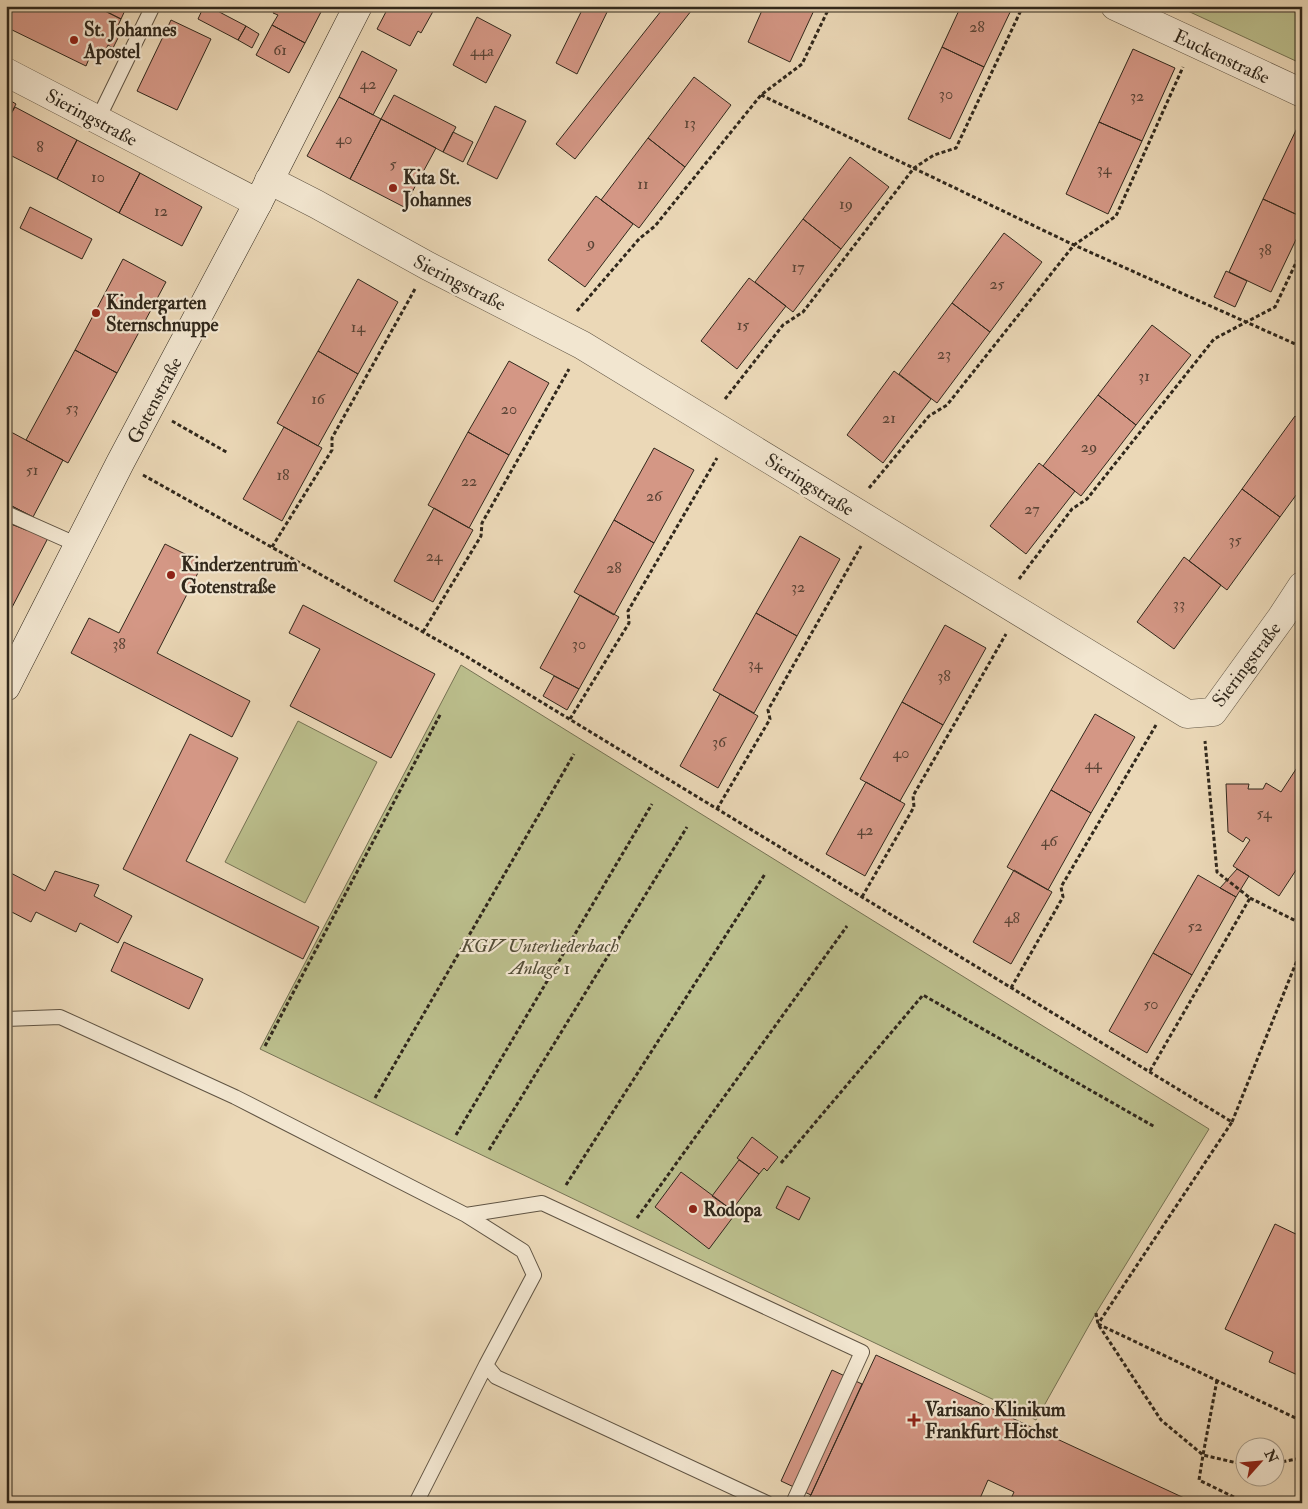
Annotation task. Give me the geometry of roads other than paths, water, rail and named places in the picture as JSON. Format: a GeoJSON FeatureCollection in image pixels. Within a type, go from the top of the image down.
{"type":"FeatureCollection","features":[{"type":"Feature","properties":{"kind":"street","name":"Euckenstraße"},"geometry":{"type":"LineString","coordinates":[[1115,6],[1302,93]]}},
{"type":"Feature","properties":{"kind":"street","name":"Gotenstraße"},"geometry":{"type":"LineString","coordinates":[[6,687],[120,463],[263,192],[354,8]]}},
{"type":"Feature","properties":{"kind":"street","name":"Sieringstraße"},"geometry":{"type":"LineString","coordinates":[[6,72],[98,119],[263,192],[316,204],[428,266],[582,345],[1187,714],[1213,712],[1302,586]]}},
{"type":"Feature","properties":{"kind":"lane"},"geometry":{"type":"LineString","coordinates":[[98,119],[152,8]]}},
{"type":"Feature","properties":{"kind":"lane"},"geometry":{"type":"LineString","coordinates":[[6,513],[78,546]]}},
{"type":"Feature","properties":{"kind":"lane"},"geometry":{"type":"LineString","coordinates":[[6,1019],[60,1017],[235,1097],[466,1215],[523,1251],[534,1275],[416,1503]]}},
{"type":"Feature","properties":{"kind":"lane"},"geometry":{"type":"LineString","coordinates":[[466,1215],[542,1203],[862,1352],[793,1503]]}},
{"type":"Feature","properties":{"kind":"lane"},"geometry":{"type":"LineString","coordinates":[[486,1365],[496,1377],[767,1503]]}},
{"type":"Feature","properties":{"kind":"place","name":"St. Johannes Apostel"},"geometry":{"type":"Point","coordinates":[74,40]}},
{"type":"Feature","properties":{"kind":"place","name":"Kita St. Johannes"},"geometry":{"type":"Point","coordinates":[393,188]}},
{"type":"Feature","properties":{"kind":"place","name":"Kindergarten Sternschnuppe"},"geometry":{"type":"Point","coordinates":[96,313]}},
{"type":"Feature","properties":{"kind":"place","name":"Kinderzentrum Gotenstraße"},"geometry":{"type":"Point","coordinates":[171,575]}},
{"type":"Feature","properties":{"kind":"place","name":"Rodopa"},"geometry":{"type":"Point","coordinates":[693,1209]}},
{"type":"Feature","properties":{"kind":"place","name":"Varisano Klinikum Frankfurt Höchst"},"geometry":{"type":"Point","coordinates":[914,1420]}},
{"type":"Feature","properties":{"kind":"park label","name":"KGV Unterliederbach Anlage 1"},"geometry":{"type":"Point","coordinates":[540,956]}}]}
